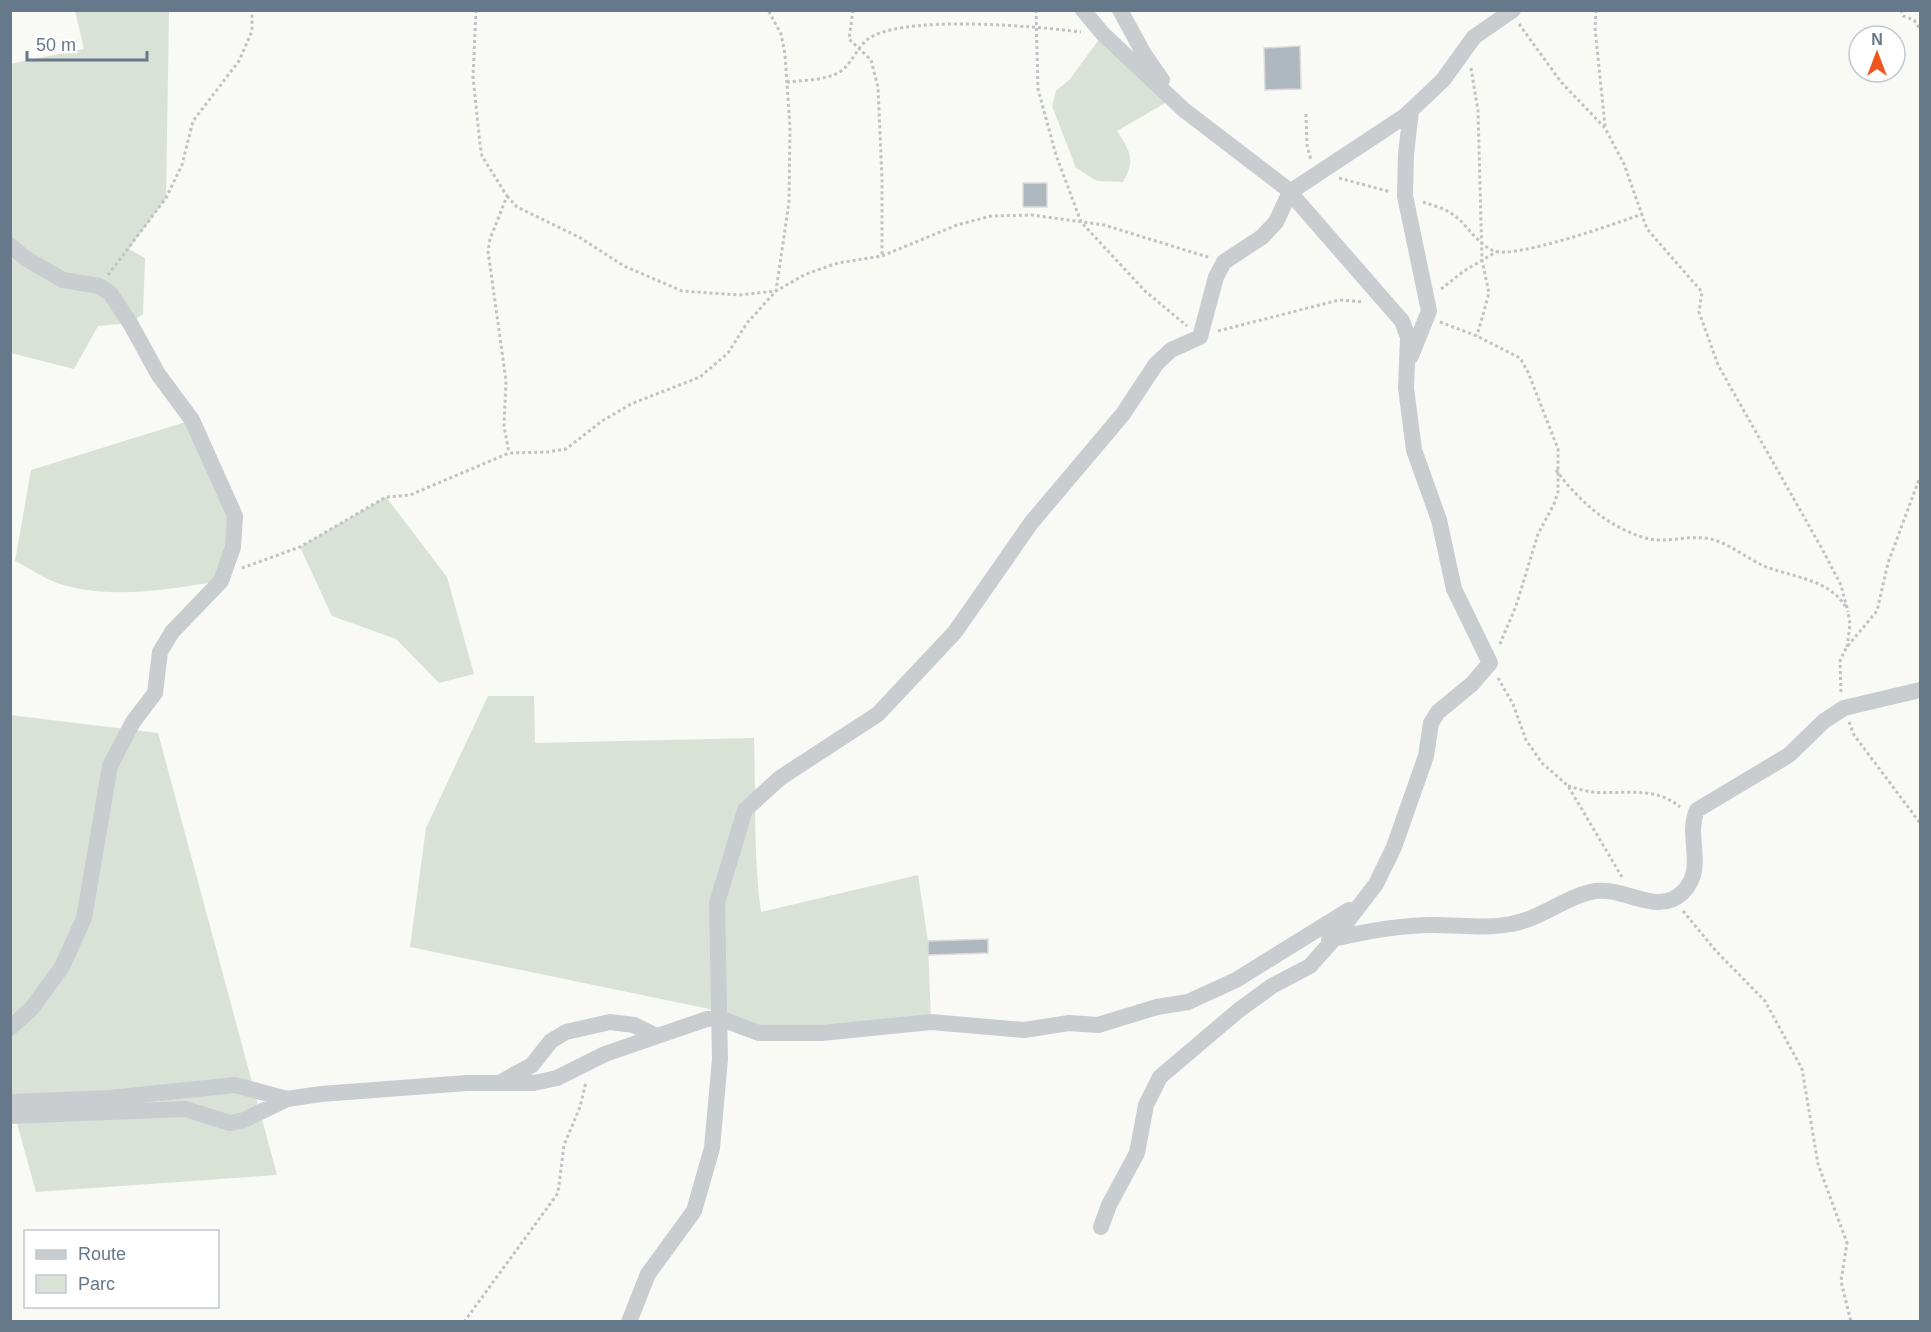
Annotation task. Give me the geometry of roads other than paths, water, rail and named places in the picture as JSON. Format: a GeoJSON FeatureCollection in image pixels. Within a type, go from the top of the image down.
{"type":"FeatureCollection","features":[{"type":"Feature","properties":{"kind":"street"},"geometry":{"type":"LineString","coordinates":[[1083,10],[1103,34],[1184,110],[1290,192],[1392,309],[1407,330],[1407,368],[1414,450],[1439,520],[1454,589],[1490,663],[1472,684],[1438,712],[1431,723],[1426,756],[1394,847],[1376,884],[1335,939],[1310,966],[1272,986],[1239,1010],[1160,1077],[1146,1105],[1137,1153],[1109,1205],[1101,1227]]}},
{"type":"Feature","properties":{"kind":"street"},"geometry":{"type":"LineString","coordinates":[[1120,10],[1144,54],[1184,110]]}},
{"type":"Feature","properties":{"kind":"street"},"geometry":{"type":"LineString","coordinates":[[629,1322],[648,1274],[694,1211],[712,1149],[720,1059],[717,903],[746,810],[780,778],[878,714],[955,632],[1031,523],[1124,414],[1156,364],[1171,350],[1200,337],[1216,277],[1224,262],[1262,237],[1276,222],[1290,192],[1411,111],[1443,80],[1474,37],[1512,11]]}},
{"type":"Feature","properties":{"kind":"street"},"geometry":{"type":"LineString","coordinates":[[1407,368],[1426,318],[1427,300],[1405,196],[1406,154],[1411,111]]}},
{"type":"Feature","properties":{"kind":"street"},"geometry":{"type":"LineString","coordinates":[[10,245],[25,258],[63,280],[99,286],[110,293],[158,374],[192,420],[235,516],[233,547],[221,581],[172,632],[160,652],[155,693],[133,722],[110,766],[84,918],[62,967],[31,1009],[10,1028]]}},
{"type":"Feature","properties":{"kind":"street"},"geometry":{"type":"LineString","coordinates":[[1287,950],[1394,928],[1433,925],[1479,928],[1512,924],[1544,914],[1595,891],[1631,895],[1652,903],[1677,897],[1685,891],[1697,870],[1693,819],[1697,810],[1789,755],[1824,721],[1844,708],[1920,690]]}},
{"type":"Feature","properties":{"kind":"street"},"geometry":{"type":"LineString","coordinates":[[10,1116],[185,1109],[230,1123],[244,1120],[287,1099],[382,1089],[534,1083],[557,1078],[591,1061],[707,1019],[719,1018],[759,1033],[822,1033],[931,1022],[1024,1030],[1069,1023],[1098,1025],[1157,1007],[1188,1002],[1236,980],[1362,901]]}},
{"type":"Feature","properties":{"kind":"street"},"geometry":{"type":"LineString","coordinates":[[500,1083],[532,1065],[551,1041],[566,1032],[609,1022],[634,1025],[656,1036]]}},
{"type":"Feature","properties":{"kind":"street"},"geometry":{"type":"LineString","coordinates":[[10,1102],[110,1098],[236,1085],[287,1099]]}}]}
